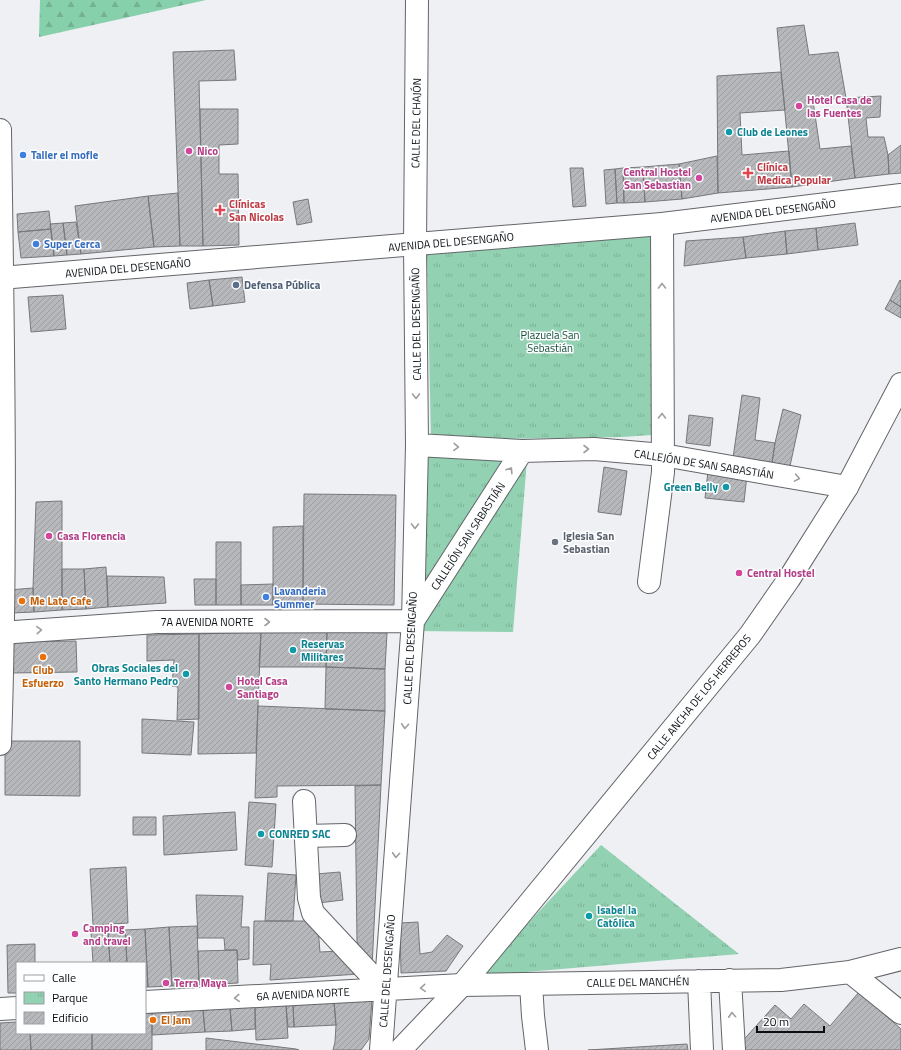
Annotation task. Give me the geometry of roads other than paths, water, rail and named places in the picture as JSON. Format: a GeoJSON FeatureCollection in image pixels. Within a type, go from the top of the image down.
{"type":"FeatureCollection","features":[{"type":"Feature","properties":{"kind":"street","name":"CALLE DEL CHAJÓN"},"geometry":{"type":"LineString","coordinates":[[415,245],[417,0]]}},
{"type":"Feature","properties":{"kind":"street"},"geometry":{"type":"LineString","coordinates":[[0,130],[2,632],[0,744]]}},
{"type":"Feature","properties":{"kind":"street","name":"AVENIDA DEL DESENGAÑO"},"geometry":{"type":"LineString","coordinates":[[1,278],[662,224],[901,196]]}},
{"type":"Feature","properties":{"kind":"street"},"geometry":{"type":"LineString","coordinates":[[649,582],[663,472],[662,224]]}},
{"type":"Feature","properties":{"kind":"street","name":"CALLE DEL DESENGAÑO"},"geometry":{"type":"LineString","coordinates":[[381,1050],[413,621],[417,445],[415,245]]}},
{"type":"Feature","properties":{"kind":"street","name":"CALLE ANCHA DE LOS HERREROS"},"geometry":{"type":"LineString","coordinates":[[462,985],[750,634],[789,579],[847,486],[901,384]]}},
{"type":"Feature","properties":{"kind":"street","name":"CALLEJÓN DE SAN SABASTIÁN"},"geometry":{"type":"LineString","coordinates":[[417,445],[522,451],[594,449],[662,455],[847,486]]}},
{"type":"Feature","properties":{"kind":"street","name":"CALLEJÓN SAN SABASTIÁN"},"geometry":{"type":"LineString","coordinates":[[413,621],[522,451]]}},
{"type":"Feature","properties":{"kind":"street","name":"7A AVENIDA NORTE"},"geometry":{"type":"LineString","coordinates":[[2,632],[157,622],[413,621]]}},
{"type":"Feature","properties":{"kind":"street"},"geometry":{"type":"LineString","coordinates":[[304,801],[309,898],[314,913],[385,990]]}},
{"type":"Feature","properties":{"kind":"street"},"geometry":{"type":"LineString","coordinates":[[306,836],[345,834]]}},
{"type":"Feature","properties":{"kind":"street","name":"CALLE DEL MANCHÉN"},"geometry":{"type":"LineString","coordinates":[[462,985],[781,980],[850,972],[901,959]]}},
{"type":"Feature","properties":{"kind":"street"},"geometry":{"type":"LineString","coordinates":[[850,972],[901,1013]]}},
{"type":"Feature","properties":{"kind":"street"},"geometry":{"type":"LineString","coordinates":[[730,980],[734,1050]]}},
{"type":"Feature","properties":{"kind":"street"},"geometry":{"type":"LineString","coordinates":[[699,981],[702,1050]]}},
{"type":"Feature","properties":{"kind":"street"},"geometry":{"type":"LineString","coordinates":[[531,984],[532,1016],[537,1050]]}},
{"type":"Feature","properties":{"kind":"street"},"geometry":{"type":"LineString","coordinates":[[400,1050],[462,985]]}},
{"type":"Feature","properties":{"kind":"street","name":"6A AVENIDA NORTE"},"geometry":{"type":"LineString","coordinates":[[146,1002],[462,985]]}},
{"type":"Feature","properties":{"kind":"street"},"geometry":{"type":"LineString","coordinates":[[0,1009],[16,1008]]}},
{"type":"Feature","properties":{"kind":"place","name":"Hotel Casa de las Fuentes"},"geometry":{"type":"Point","coordinates":[799,106]}},
{"type":"Feature","properties":{"kind":"place","name":"Club de Leones"},"geometry":{"type":"Point","coordinates":[729,132]}},
{"type":"Feature","properties":{"kind":"place","name":"Nico"},"geometry":{"type":"Point","coordinates":[189,151]}},
{"type":"Feature","properties":{"kind":"place","name":"Taller el mofle"},"geometry":{"type":"Point","coordinates":[23,155]}},
{"type":"Feature","properties":{"kind":"place","name":"Clínica Medica Popular"},"geometry":{"type":"Point","coordinates":[748,173]}},
{"type":"Feature","properties":{"kind":"place","name":"Central Hostel San Sebastian"},"geometry":{"type":"Point","coordinates":[699,178]}},
{"type":"Feature","properties":{"kind":"place","name":"Clínicas San Nicolas"},"geometry":{"type":"Point","coordinates":[220,210]}},
{"type":"Feature","properties":{"kind":"place","name":"Super Cerca"},"geometry":{"type":"Point","coordinates":[36,244]}},
{"type":"Feature","properties":{"kind":"place","name":"Defensa Pública"},"geometry":{"type":"Point","coordinates":[236,285]}},
{"type":"Feature","properties":{"kind":"place","name":"Green Belly"},"geometry":{"type":"Point","coordinates":[726,487]}},
{"type":"Feature","properties":{"kind":"place","name":"Casa Florencia"},"geometry":{"type":"Point","coordinates":[49,536]}},
{"type":"Feature","properties":{"kind":"place","name":"Iglesia San Sebastian"},"geometry":{"type":"Point","coordinates":[555,542]}},
{"type":"Feature","properties":{"kind":"place","name":"Central Hostel"},"geometry":{"type":"Point","coordinates":[739,573]}},
{"type":"Feature","properties":{"kind":"place","name":"Lavanderia Summer"},"geometry":{"type":"Point","coordinates":[266,597]}},
{"type":"Feature","properties":{"kind":"place","name":"Me Late Cafe"},"geometry":{"type":"Point","coordinates":[22,601]}},
{"type":"Feature","properties":{"kind":"place","name":"Reservas Militares"},"geometry":{"type":"Point","coordinates":[293,650]}},
{"type":"Feature","properties":{"kind":"place","name":"Club Esfuerzo"},"geometry":{"type":"Point","coordinates":[43,657]}},
{"type":"Feature","properties":{"kind":"place","name":"Obras Sociales del Santo Hermano Pedro"},"geometry":{"type":"Point","coordinates":[186,674]}},
{"type":"Feature","properties":{"kind":"place","name":"Hotel Casa Santiago"},"geometry":{"type":"Point","coordinates":[229,687]}},
{"type":"Feature","properties":{"kind":"place","name":"CONRED SAC"},"geometry":{"type":"Point","coordinates":[261,834]}},
{"type":"Feature","properties":{"kind":"place","name":"Isabel la Católica"},"geometry":{"type":"Point","coordinates":[589,916]}},
{"type":"Feature","properties":{"kind":"place","name":"Camping and travel"},"geometry":{"type":"Point","coordinates":[75,934]}},
{"type":"Feature","properties":{"kind":"place","name":"Terra Maya"},"geometry":{"type":"Point","coordinates":[166,983]}},
{"type":"Feature","properties":{"kind":"place","name":"El Jam"},"geometry":{"type":"Point","coordinates":[153,1020]}},
{"type":"Feature","properties":{"kind":"park label","name":"Plazuela San Sebastián"},"geometry":{"type":"Point","coordinates":[550,341]}}]}
